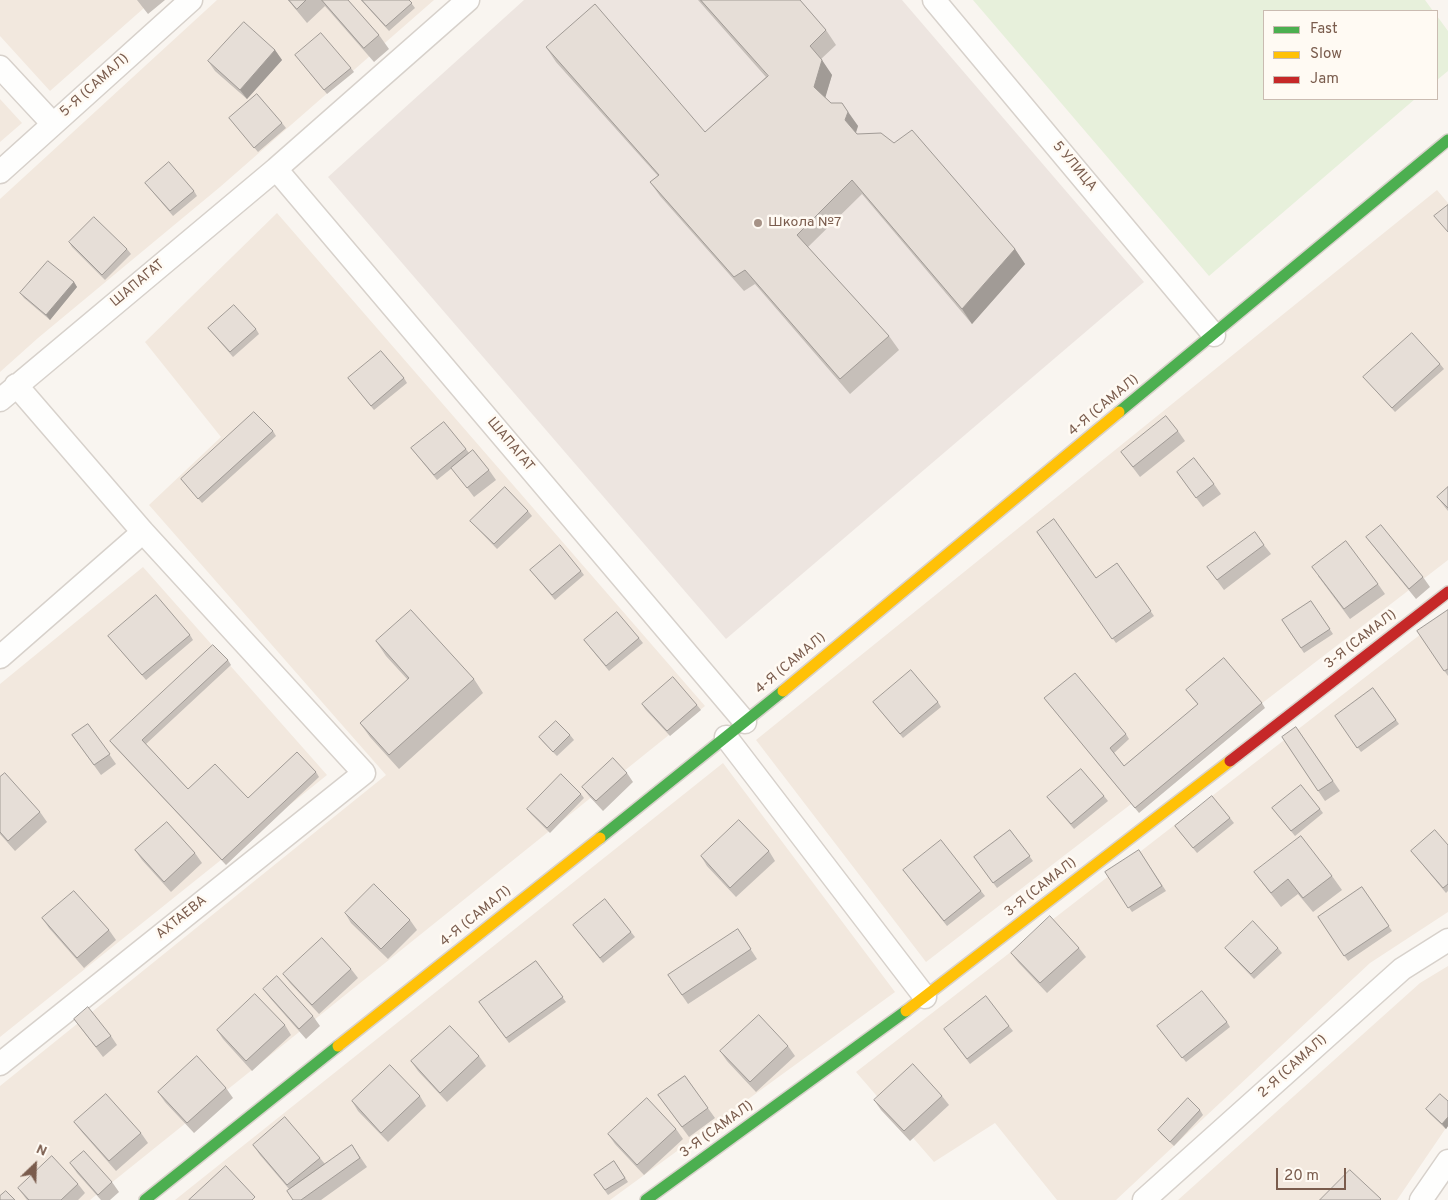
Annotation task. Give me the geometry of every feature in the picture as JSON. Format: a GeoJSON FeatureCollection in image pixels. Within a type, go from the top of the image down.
{"type":"FeatureCollection","features":[{"type":"Feature","properties":{"kind":"street","name":"5-Я (САМАЛ)"},"geometry":{"type":"LineString","coordinates":[[0,172],[190,0]]}},
{"type":"Feature","properties":{"kind":"street","name":"ШАПАГАТ"},"geometry":{"type":"LineString","coordinates":[[0,400],[276,168],[468,0]]}},
{"type":"Feature","properties":{"kind":"street","name":"5 УЛИЦА"},"geometry":{"type":"LineString","coordinates":[[934,0],[1214,335]]}},
{"type":"Feature","properties":{"kind":"street"},"geometry":{"type":"LineString","coordinates":[[0,67],[53,124]]}},
{"type":"Feature","properties":{"kind":"street","name":"4-Я (САМАЛ)"},"geometry":{"type":"LineString","coordinates":[[145,1200],[745,722],[1214,335],[1445,148]]}},
{"type":"Feature","properties":{"kind":"street","name":"ШАПАГАТ"},"geometry":{"type":"LineString","coordinates":[[276,168],[745,722]]}},
{"type":"Feature","properties":{"kind":"street"},"geometry":{"type":"LineString","coordinates":[[0,657],[143,532],[16,385]]}},
{"type":"Feature","properties":{"kind":"street","name":"АХТАЕВА"},"geometry":{"type":"LineString","coordinates":[[0,1064],[364,773],[143,532]]}},
{"type":"Feature","properties":{"kind":"street","name":"3-Я (САМАЛ)"},"geometry":{"type":"LineString","coordinates":[[646,1200],[925,997],[1448,592]]}},
{"type":"Feature","properties":{"kind":"street"},"geometry":{"type":"LineString","coordinates":[[726,737],[925,997]]}},
{"type":"Feature","properties":{"kind":"street","name":"2-Я (САМАЛ)"},"geometry":{"type":"LineString","coordinates":[[1144,1200],[1402,969],[1448,940]]}},
{"type":"Feature","properties":{"kind":"street"},"geometry":{"type":"LineString","coordinates":[[1422,1200],[1448,1161]]}},
{"type":"Feature","properties":{"kind":"shaded area"},"geometry":{"type":"Polygon","coordinates":[[[0,0],[153,0],[50,91],[0,36],[0,0]]]}},
{"type":"Feature","properties":{"kind":"shaded area"},"geometry":{"type":"Polygon","coordinates":[[[217,0],[434,0],[220,187],[38,338],[0,372],[0,199],[217,0]]]}},
{"type":"Feature","properties":{"kind":"shaded area"},"geometry":{"type":"Polygon","coordinates":[[[524,0],[902,0],[1144,282],[726,639],[328,177],[524,0]]]}},
{"type":"Feature","properties":{"kind":"shaded area"},"geometry":{"type":"Polygon","coordinates":[[[0,99],[22,123],[0,142],[0,99]]]}},
{"type":"Feature","properties":{"kind":"shaded area"},"geometry":{"type":"Polygon","coordinates":[[[1437,190],[1448,203],[1448,560],[926,962],[756,740],[1437,190]]]}},
{"type":"Feature","properties":{"kind":"shaded area"},"geometry":{"type":"Polygon","coordinates":[[[277,213],[705,706],[90,1200],[0,1200],[0,1086],[386,775],[149,505],[221,437],[145,342],[277,213]]]}},
{"type":"Feature","properties":{"kind":"shaded area"},"geometry":{"type":"Polygon","coordinates":[[[143,567],[327,775],[0,1037],[0,684],[143,567]]]}},
{"type":"Feature","properties":{"kind":"shaded area"},"geometry":{"type":"Polygon","coordinates":[[[1448,613],[1448,912],[1370,963],[1116,1200],[1057,1200],[995,1123],[934,1162],[856,1072],[1448,613]]]}},
{"type":"Feature","properties":{"kind":"shaded area"},"geometry":{"type":"Polygon","coordinates":[[[723,763],[895,992],[610,1200],[175,1200],[723,763]]]}},
{"type":"Feature","properties":{"kind":"shaded area"},"geometry":{"type":"Polygon","coordinates":[[[1448,966],[1448,1125],[1397,1200],[1178,1200],[1420,983],[1448,966]]]}},
{"type":"Feature","properties":{"kind":"green space"},"geometry":{"type":"Polygon","coordinates":[[[973,0],[1425,0],[1432,10],[1263,10],[1263,100],[1414,100],[1209,276],[973,0]]]}},
{"type":"Feature","properties":{"kind":"green space"},"geometry":{"type":"Polygon","coordinates":[[[1438,17],[1448,31],[1448,71],[1438,79],[1438,17]]]}},
{"type":"Feature","properties":{"kind":"building"},"geometry":{"type":"Polygon","coordinates":[[[289,0],[306,0],[297,9],[289,0]]]}},
{"type":"Feature","properties":{"kind":"building"},"geometry":{"type":"Polygon","coordinates":[[[322,0],[348,0],[379,35],[364,48],[322,0]]]}},
{"type":"Feature","properties":{"kind":"building"},"geometry":{"type":"Polygon","coordinates":[[[362,0],[409,0],[412,3],[386,26],[362,0]]]}},
{"type":"Feature","properties":{"kind":"building","name":"Школа №7"},"geometry":{"type":"Polygon","coordinates":[[[701,0],[800,0],[826,30],[810,46],[822,60],[814,87],[831,103],[842,103],[848,112],[845,120],[857,134],[881,133],[894,143],[912,130],[1015,249],[962,309],[852,180],[797,235],[889,336],[840,379],[745,270],[734,277],[650,182],[659,175],[546,47],[595,4],[705,132],[768,76],[701,0]]]}},
{"type":"Feature","properties":{"kind":"building"},"geometry":{"type":"Polygon","coordinates":[[[244,22],[275,50],[240,90],[208,61],[244,22]]]}},
{"type":"Feature","properties":{"kind":"building"},"geometry":{"type":"Polygon","coordinates":[[[321,33],[351,68],[324,90],[295,55],[321,33]]]}},
{"type":"Feature","properties":{"kind":"building"},"geometry":{"type":"Polygon","coordinates":[[[257,94],[282,123],[254,148],[229,118],[257,94]]]}},
{"type":"Feature","properties":{"kind":"building"},"geometry":{"type":"Polygon","coordinates":[[[169,162],[194,191],[170,211],[145,183],[169,162]]]}},
{"type":"Feature","properties":{"kind":"building"},"geometry":{"type":"Polygon","coordinates":[[[1448,205],[1448,232],[1434,216],[1448,205]]]}},
{"type":"Feature","properties":{"kind":"building"},"geometry":{"type":"Polygon","coordinates":[[[94,217],[127,249],[102,275],[69,242],[94,217]]]}},
{"type":"Feature","properties":{"kind":"building"},"geometry":{"type":"Polygon","coordinates":[[[48,261],[74,282],[46,315],[20,293],[48,261]]]}},
{"type":"Feature","properties":{"kind":"building"},"geometry":{"type":"Polygon","coordinates":[[[234,305],[256,329],[230,352],[208,328],[234,305]]]}},
{"type":"Feature","properties":{"kind":"building"},"geometry":{"type":"Polygon","coordinates":[[[1412,333],[1440,364],[1392,408],[1363,377],[1412,333]]]}},
{"type":"Feature","properties":{"kind":"building"},"geometry":{"type":"Polygon","coordinates":[[[381,351],[404,378],[371,406],[348,378],[381,351]]]}},
{"type":"Feature","properties":{"kind":"building"},"geometry":{"type":"Polygon","coordinates":[[[254,412],[273,431],[198,499],[181,479],[254,412]]]}},
{"type":"Feature","properties":{"kind":"building"},"geometry":{"type":"Polygon","coordinates":[[[1166,416],[1178,431],[1133,467],[1121,452],[1166,416]]]}},
{"type":"Feature","properties":{"kind":"building"},"geometry":{"type":"Polygon","coordinates":[[[444,422],[466,449],[434,475],[411,448],[444,422]]]}},
{"type":"Feature","properties":{"kind":"building"},"geometry":{"type":"Polygon","coordinates":[[[473,450],[489,470],[467,488],[451,468],[473,450]]]}},
{"type":"Feature","properties":{"kind":"building"},"geometry":{"type":"Polygon","coordinates":[[[1194,458],[1214,484],[1196,498],[1177,472],[1194,458]]]}},
{"type":"Feature","properties":{"kind":"building"},"geometry":{"type":"Polygon","coordinates":[[[505,487],[528,511],[494,544],[470,521],[505,487]]]}},
{"type":"Feature","properties":{"kind":"building"},"geometry":{"type":"Polygon","coordinates":[[[1448,487],[1448,508],[1437,497],[1448,487]]]}},
{"type":"Feature","properties":{"kind":"building"},"geometry":{"type":"Polygon","coordinates":[[[1054,519],[1096,578],[1117,563],[1151,611],[1112,639],[1037,532],[1054,519]]]}},
{"type":"Feature","properties":{"kind":"building"},"geometry":{"type":"Polygon","coordinates":[[[1381,525],[1423,577],[1409,589],[1366,537],[1381,525]]]}},
{"type":"Feature","properties":{"kind":"building"},"geometry":{"type":"Polygon","coordinates":[[[1255,532],[1264,545],[1217,580],[1207,567],[1255,532]]]}},
{"type":"Feature","properties":{"kind":"building"},"geometry":{"type":"Polygon","coordinates":[[[1346,541],[1378,584],[1344,609],[1312,567],[1346,541]]]}},
{"type":"Feature","properties":{"kind":"building"},"geometry":{"type":"Polygon","coordinates":[[[560,545],[581,571],[552,595],[530,570],[560,545]]]}},
{"type":"Feature","properties":{"kind":"building"},"geometry":{"type":"Polygon","coordinates":[[[156,595],[190,635],[142,675],[108,636],[156,595]]]}},
{"type":"Feature","properties":{"kind":"building"},"geometry":{"type":"Polygon","coordinates":[[[1311,601],[1330,629],[1301,648],[1282,620],[1311,601]]]}},
{"type":"Feature","properties":{"kind":"building"},"geometry":{"type":"Polygon","coordinates":[[[411,610],[474,679],[389,755],[360,723],[409,678],[376,641],[411,610]]]}},
{"type":"Feature","properties":{"kind":"building"},"geometry":{"type":"Polygon","coordinates":[[[1448,610],[1448,669],[1444,671],[1417,631],[1448,610]]]}},
{"type":"Feature","properties":{"kind":"building"},"geometry":{"type":"Polygon","coordinates":[[[617,612],[639,638],[606,666],[584,640],[617,612]]]}},
{"type":"Feature","properties":{"kind":"building"},"geometry":{"type":"Polygon","coordinates":[[[213,645],[228,660],[142,740],[188,789],[215,764],[248,798],[297,752],[316,772],[222,860],[110,741],[213,645]]]}},
{"type":"Feature","properties":{"kind":"building"},"geometry":{"type":"Polygon","coordinates":[[[1224,658],[1262,703],[1135,808],[1044,698],[1075,673],[1126,734],[1110,748],[1124,766],[1198,704],[1186,690],[1224,658]]]}},
{"type":"Feature","properties":{"kind":"building"},"geometry":{"type":"Polygon","coordinates":[[[911,670],[938,702],[900,734],[873,702],[911,670]]]}},
{"type":"Feature","properties":{"kind":"building"},"geometry":{"type":"Polygon","coordinates":[[[673,677],[697,705],[667,731],[642,704],[673,677]]]}},
{"type":"Feature","properties":{"kind":"building"},"geometry":{"type":"Polygon","coordinates":[[[1373,688],[1396,720],[1357,748],[1335,716],[1373,688]]]}},
{"type":"Feature","properties":{"kind":"building"},"geometry":{"type":"Polygon","coordinates":[[[556,721],[570,735],[553,752],[539,737],[556,721]]]}},
{"type":"Feature","properties":{"kind":"building"},"geometry":{"type":"Polygon","coordinates":[[[88,724],[110,754],[94,765],[72,735],[88,724]]]}},
{"type":"Feature","properties":{"kind":"building"},"geometry":{"type":"Polygon","coordinates":[[[1296,727],[1333,781],[1318,791],[1282,737],[1296,727]]]}},
{"type":"Feature","properties":{"kind":"building"},"geometry":{"type":"Polygon","coordinates":[[[613,758],[627,773],[596,801],[582,787],[613,758]]]}},
{"type":"Feature","properties":{"kind":"building"},"geometry":{"type":"Polygon","coordinates":[[[1081,769],[1104,796],[1071,824],[1047,797],[1081,769]]]}},
{"type":"Feature","properties":{"kind":"building"},"geometry":{"type":"Polygon","coordinates":[[[5,773],[40,812],[8,841],[0,832],[0,777],[5,773]]]}},
{"type":"Feature","properties":{"kind":"building"},"geometry":{"type":"Polygon","coordinates":[[[561,774],[581,794],[547,828],[527,809],[561,774]]]}},
{"type":"Feature","properties":{"kind":"building"},"geometry":{"type":"Polygon","coordinates":[[[1301,785],[1320,809],[1291,831],[1272,808],[1301,785]]]}},
{"type":"Feature","properties":{"kind":"building"},"geometry":{"type":"Polygon","coordinates":[[[1212,796],[1230,818],[1193,848],[1175,826],[1212,796]]]}},
{"type":"Feature","properties":{"kind":"building"},"geometry":{"type":"Polygon","coordinates":[[[739,820],[769,851],[730,888],[701,856],[739,820]]]}},
{"type":"Feature","properties":{"kind":"building"},"geometry":{"type":"Polygon","coordinates":[[[167,822],[195,853],[164,882],[135,850],[167,822]]]}},
{"type":"Feature","properties":{"kind":"building"},"geometry":{"type":"Polygon","coordinates":[[[1010,830],[1030,856],[993,883],[974,857],[1010,830]]]}},
{"type":"Feature","properties":{"kind":"building"},"geometry":{"type":"Polygon","coordinates":[[[1435,830],[1448,845],[1448,884],[1443,888],[1411,851],[1435,830]]]}},
{"type":"Feature","properties":{"kind":"building"},"geometry":{"type":"Polygon","coordinates":[[[1301,836],[1332,876],[1303,898],[1288,879],[1271,893],[1254,872],[1301,836]]]}},
{"type":"Feature","properties":{"kind":"building"},"geometry":{"type":"Polygon","coordinates":[[[941,840],[981,891],[944,921],[903,870],[941,840]]]}},
{"type":"Feature","properties":{"kind":"building"},"geometry":{"type":"Polygon","coordinates":[[[1139,850],[1162,886],[1128,908],[1105,872],[1139,850]]]}},
{"type":"Feature","properties":{"kind":"building"},"geometry":{"type":"Polygon","coordinates":[[[374,884],[410,920],[381,949],[345,913],[374,884]]]}},
{"type":"Feature","properties":{"kind":"building"},"geometry":{"type":"Polygon","coordinates":[[[1362,887],[1389,926],[1344,956],[1318,917],[1362,887]]]}},
{"type":"Feature","properties":{"kind":"building"},"geometry":{"type":"Polygon","coordinates":[[[74,891],[109,930],[77,958],[42,918],[74,891]]]}},
{"type":"Feature","properties":{"kind":"building"},"geometry":{"type":"Polygon","coordinates":[[[605,899],[631,932],[600,958],[573,925],[605,899]]]}},
{"type":"Feature","properties":{"kind":"building"},"geometry":{"type":"Polygon","coordinates":[[[1050,916],[1079,948],[1040,983],[1011,953],[1050,916]]]}},
{"type":"Feature","properties":{"kind":"building"},"geometry":{"type":"Polygon","coordinates":[[[1253,921],[1278,948],[1251,974],[1225,948],[1253,921]]]}},
{"type":"Feature","properties":{"kind":"building"},"geometry":{"type":"Polygon","coordinates":[[[738,929],[751,949],[682,995],[668,975],[738,929]]]}},
{"type":"Feature","properties":{"kind":"building"},"geometry":{"type":"Polygon","coordinates":[[[322,938],[351,969],[312,1005],[283,974],[322,938]]]}},
{"type":"Feature","properties":{"kind":"building"},"geometry":{"type":"Polygon","coordinates":[[[536,961],[563,997],[506,1038],[479,1002],[536,961]]]}},
{"type":"Feature","properties":{"kind":"building"},"geometry":{"type":"Polygon","coordinates":[[[277,976],[313,1016],[299,1029],[263,989],[277,976]]]}},
{"type":"Feature","properties":{"kind":"building"},"geometry":{"type":"Polygon","coordinates":[[[1202,991],[1227,1022],[1182,1058],[1157,1026],[1202,991]]]}},
{"type":"Feature","properties":{"kind":"building"},"geometry":{"type":"Polygon","coordinates":[[[255,994],[285,1025],[246,1061],[217,1030],[255,994]]]}},
{"type":"Feature","properties":{"kind":"building"},"geometry":{"type":"Polygon","coordinates":[[[986,996],[1009,1026],[967,1059],[944,1029],[986,996]]]}},
{"type":"Feature","properties":{"kind":"building"},"geometry":{"type":"Polygon","coordinates":[[[88,1007],[111,1036],[96,1047],[74,1019],[88,1007]]]}},
{"type":"Feature","properties":{"kind":"building"},"geometry":{"type":"Polygon","coordinates":[[[759,1015],[788,1046],[750,1082],[720,1051],[759,1015]]]}},
{"type":"Feature","properties":{"kind":"building"},"geometry":{"type":"Polygon","coordinates":[[[450,1026],[479,1056],[440,1093],[411,1061],[450,1026]]]}},
{"type":"Feature","properties":{"kind":"building"},"geometry":{"type":"Polygon","coordinates":[[[197,1056],[226,1088],[187,1123],[158,1092],[197,1056]]]}},
{"type":"Feature","properties":{"kind":"building"},"geometry":{"type":"Polygon","coordinates":[[[913,1064],[942,1096],[904,1131],[874,1100],[913,1064]]]}},
{"type":"Feature","properties":{"kind":"building"},"geometry":{"type":"Polygon","coordinates":[[[390,1065],[420,1096],[381,1133],[352,1101],[390,1065]]]}},
{"type":"Feature","properties":{"kind":"building"},"geometry":{"type":"Polygon","coordinates":[[[685,1076],[708,1108],[682,1127],[658,1095],[685,1076]]]}},
{"type":"Feature","properties":{"kind":"building"},"geometry":{"type":"Polygon","coordinates":[[[106,1094],[141,1133],[109,1161],[74,1122],[106,1094]]]}},
{"type":"Feature","properties":{"kind":"building"},"geometry":{"type":"Polygon","coordinates":[[[1440,1094],[1448,1101],[1448,1117],[1442,1124],[1426,1109],[1440,1094]]]}},
{"type":"Feature","properties":{"kind":"building"},"geometry":{"type":"Polygon","coordinates":[[[647,1098],[676,1129],[637,1165],[608,1134],[647,1098]]]}},
{"type":"Feature","properties":{"kind":"building"},"geometry":{"type":"Polygon","coordinates":[[[1188,1098],[1200,1110],[1170,1142],[1158,1130],[1188,1098]]]}},
{"type":"Feature","properties":{"kind":"building"},"geometry":{"type":"Polygon","coordinates":[[[285,1117],[320,1158],[287,1185],[253,1145],[285,1117]]]}},
{"type":"Feature","properties":{"kind":"building"},"geometry":{"type":"Polygon","coordinates":[[[352,1145],[360,1158],[301,1200],[293,1200],[287,1191],[352,1145]]]}},
{"type":"Feature","properties":{"kind":"building"},"geometry":{"type":"Polygon","coordinates":[[[84,1151],[112,1182],[98,1195],[70,1163],[84,1151]]]}},
{"type":"Feature","properties":{"kind":"building"},"geometry":{"type":"Polygon","coordinates":[[[52,1156],[78,1184],[61,1200],[29,1200],[18,1188],[52,1156]]]}},
{"type":"Feature","properties":{"kind":"building"},"geometry":{"type":"Polygon","coordinates":[[[614,1161],[625,1178],[605,1190],[594,1175],[614,1161]]]}},
{"type":"Feature","properties":{"kind":"building"},"geometry":{"type":"Polygon","coordinates":[[[226,1166],[255,1197],[252,1200],[189,1200],[226,1166]]]}},
{"type":"Feature","properties":{"kind":"building"},"geometry":{"type":"Polygon","coordinates":[[[1350,1170],[1381,1199],[1320,1200],[1350,1170]]]}},
{"type":"Feature","properties":{"kind":"building"},"geometry":{"type":"Polygon","coordinates":[[[6,1191],[15,1200],[0,1200],[0,1196],[6,1191]]]}},
{"type":"Feature","properties":{"kind":"traffic: fast"},"geometry":{"type":"LineString","coordinates":[[1119,412],[1448,140]]}},
{"type":"Feature","properties":{"kind":"traffic: fast"},"geometry":{"type":"LineString","coordinates":[[600,838],[783,691]]}},
{"type":"Feature","properties":{"kind":"traffic: fast"},"geometry":{"type":"LineString","coordinates":[[646,1200],[906,1011]]}},
{"type":"Feature","properties":{"kind":"traffic: fast"},"geometry":{"type":"LineString","coordinates":[[145,1200],[338,1046]]}},
{"type":"Feature","properties":{"kind":"traffic: slow"},"geometry":{"type":"LineString","coordinates":[[783,691],[1119,412]]}},
{"type":"Feature","properties":{"kind":"traffic: slow"},"geometry":{"type":"LineString","coordinates":[[906,1011],[1230,761]]}},
{"type":"Feature","properties":{"kind":"traffic: slow"},"geometry":{"type":"LineString","coordinates":[[338,1046],[600,838]]}},
{"type":"Feature","properties":{"kind":"traffic: jam"},"geometry":{"type":"LineString","coordinates":[[1230,761],[1448,592]]}},
{"type":"Feature","properties":{"kind":"place","name":"Школа №7"},"geometry":{"type":"Point","coordinates":[758,223]}}]}
